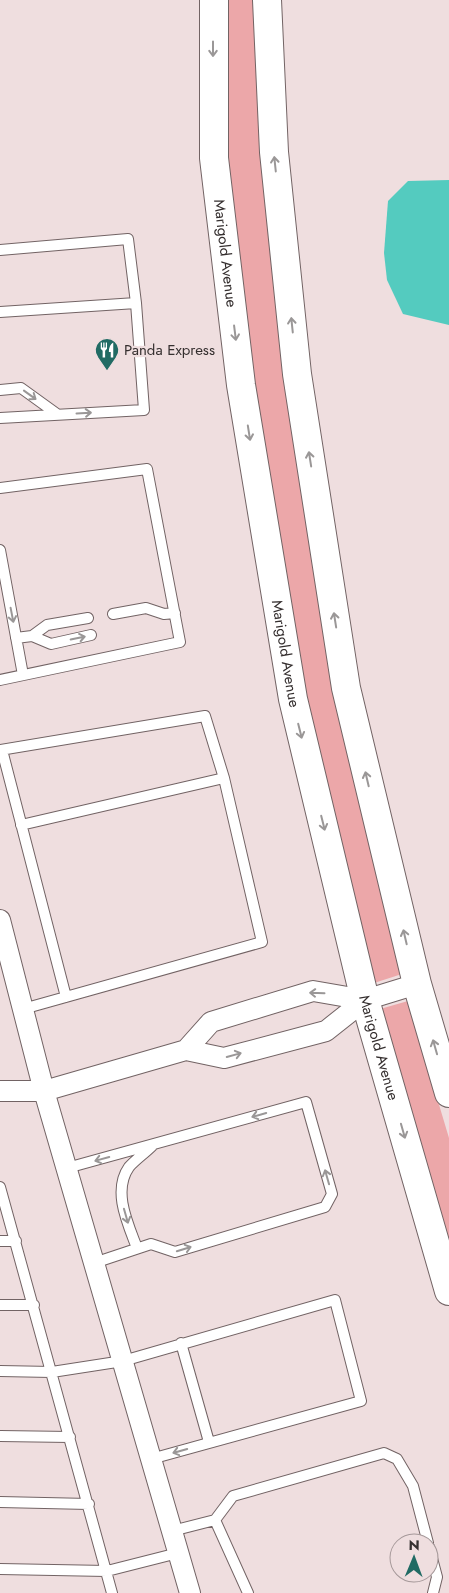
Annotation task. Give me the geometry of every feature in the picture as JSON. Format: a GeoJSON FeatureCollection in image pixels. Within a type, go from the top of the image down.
{"type":"FeatureCollection","features":[{"type":"Feature","properties":{"kind":"main road","name":"Marigold Avenue"},"geometry":{"type":"LineString","coordinates":[[214,0],[214,158],[241,385],[292,699],[365,1000],[449,1291]]}},
{"type":"Feature","properties":{"kind":"main road"},"geometry":{"type":"LineString","coordinates":[[267,0],[274,152],[297,374],[346,688],[417,984],[449,1093]]}},
{"type":"Feature","properties":{"kind":"street"},"geometry":{"type":"LineString","coordinates":[[0,920],[44,1091],[190,1593]]}},
{"type":"Feature","properties":{"kind":"street"},"geometry":{"type":"LineString","coordinates":[[0,1092],[44,1091],[186,1050],[224,1058],[326,1031],[365,1000],[417,984]]}},
{"type":"Feature","properties":{"kind":"street"},"geometry":{"type":"LineString","coordinates":[[186,1050],[211,1022],[313,991],[365,1000]]}},
{"type":"Feature","properties":{"kind":"lane"},"geometry":{"type":"LineString","coordinates":[[0,250],[128,239],[136,303],[144,410],[0,418]]}},
{"type":"Feature","properties":{"kind":"lane"},"geometry":{"type":"LineString","coordinates":[[0,312],[136,303]]}},
{"type":"Feature","properties":{"kind":"lane"},"geometry":{"type":"LineString","coordinates":[[0,390],[21,388],[56,414]]}},
{"type":"Feature","properties":{"kind":"lane"},"geometry":{"type":"LineString","coordinates":[[0,488],[147,469],[180,642],[0,680]]}},
{"type":"Feature","properties":{"kind":"lane"},"geometry":{"type":"LineString","coordinates":[[0,550],[23,675]]}},
{"type":"Feature","properties":{"kind":"lane"},"geometry":{"type":"LineString","coordinates":[[113,614],[146,608],[164,614],[175,612]]}},
{"type":"Feature","properties":{"kind":"lane"},"geometry":{"type":"LineString","coordinates":[[16,638],[32,636],[47,625],[88,618]]}},
{"type":"Feature","properties":{"kind":"lane"},"geometry":{"type":"LineString","coordinates":[[32,636],[51,644],[91,636]]}},
{"type":"Feature","properties":{"kind":"lane"},"geometry":{"type":"LineString","coordinates":[[23,1009],[66,997],[262,942],[224,778],[205,716],[1,750],[66,997]]}},
{"type":"Feature","properties":{"kind":"lane"},"geometry":{"type":"LineString","coordinates":[[21,825],[224,778]]}},
{"type":"Feature","properties":{"kind":"lane"},"geometry":{"type":"LineString","coordinates":[[67,1168],[306,1102],[332,1194],[325,1207],[175,1252],[151,1244],[94,1263]]}},
{"type":"Feature","properties":{"kind":"lane"},"geometry":{"type":"LineString","coordinates":[[137,1248],[125,1214],[120,1185],[129,1167],[153,1145]]}},
{"type":"Feature","properties":{"kind":"lane"},"geometry":{"type":"LineString","coordinates":[[0,1187],[112,1593]]}},
{"type":"Feature","properties":{"kind":"lane"},"geometry":{"type":"LineString","coordinates":[[0,1241],[16,1241]]}},
{"type":"Feature","properties":{"kind":"lane"},"geometry":{"type":"LineString","coordinates":[[0,1371],[52,1372],[123,1361],[335,1300],[361,1401],[151,1459]]}},
{"type":"Feature","properties":{"kind":"lane"},"geometry":{"type":"LineString","coordinates":[[0,1305],[34,1306]]}},
{"type":"Feature","properties":{"kind":"lane"},"geometry":{"type":"LineString","coordinates":[[181,1343],[209,1442]]}},
{"type":"Feature","properties":{"kind":"lane"},"geometry":{"type":"LineString","coordinates":[[0,1436],[70,1437]]}},
{"type":"Feature","properties":{"kind":"lane"},"geometry":{"type":"LineString","coordinates":[[172,1531],[215,1520],[233,1496],[384,1453],[397,1459],[413,1486],[425,1533]]}},
{"type":"Feature","properties":{"kind":"lane"},"geometry":{"type":"LineString","coordinates":[[0,1502],[89,1504]]}},
{"type":"Feature","properties":{"kind":"lane"},"geometry":{"type":"LineString","coordinates":[[215,1520],[248,1593]]}},
{"type":"Feature","properties":{"kind":"lane"},"geometry":{"type":"LineString","coordinates":[[0,1569],[107,1572],[178,1554]]}},
{"type":"Feature","properties":{"kind":"shaded area"},"geometry":{"type":"Polygon","coordinates":[[[226,0],[255,0],[262,152],[402,974],[374,983],[304,696],[253,383],[226,157],[226,0]]]}},
{"type":"Feature","properties":{"kind":"shaded area"},"geometry":{"type":"Polygon","coordinates":[[[408,1001],[449,1138],[449,1247],[380,1009],[408,1001]]]}},
{"type":"Feature","properties":{"kind":"water"},"geometry":{"type":"Polygon","coordinates":[[[449,180],[449,325],[403,314],[387,280],[384,253],[388,201],[408,181],[449,180]]]}},
{"type":"Feature","properties":{"kind":"place","name":"Panda Express"},"geometry":{"type":"Point","coordinates":[107,371]}}]}
